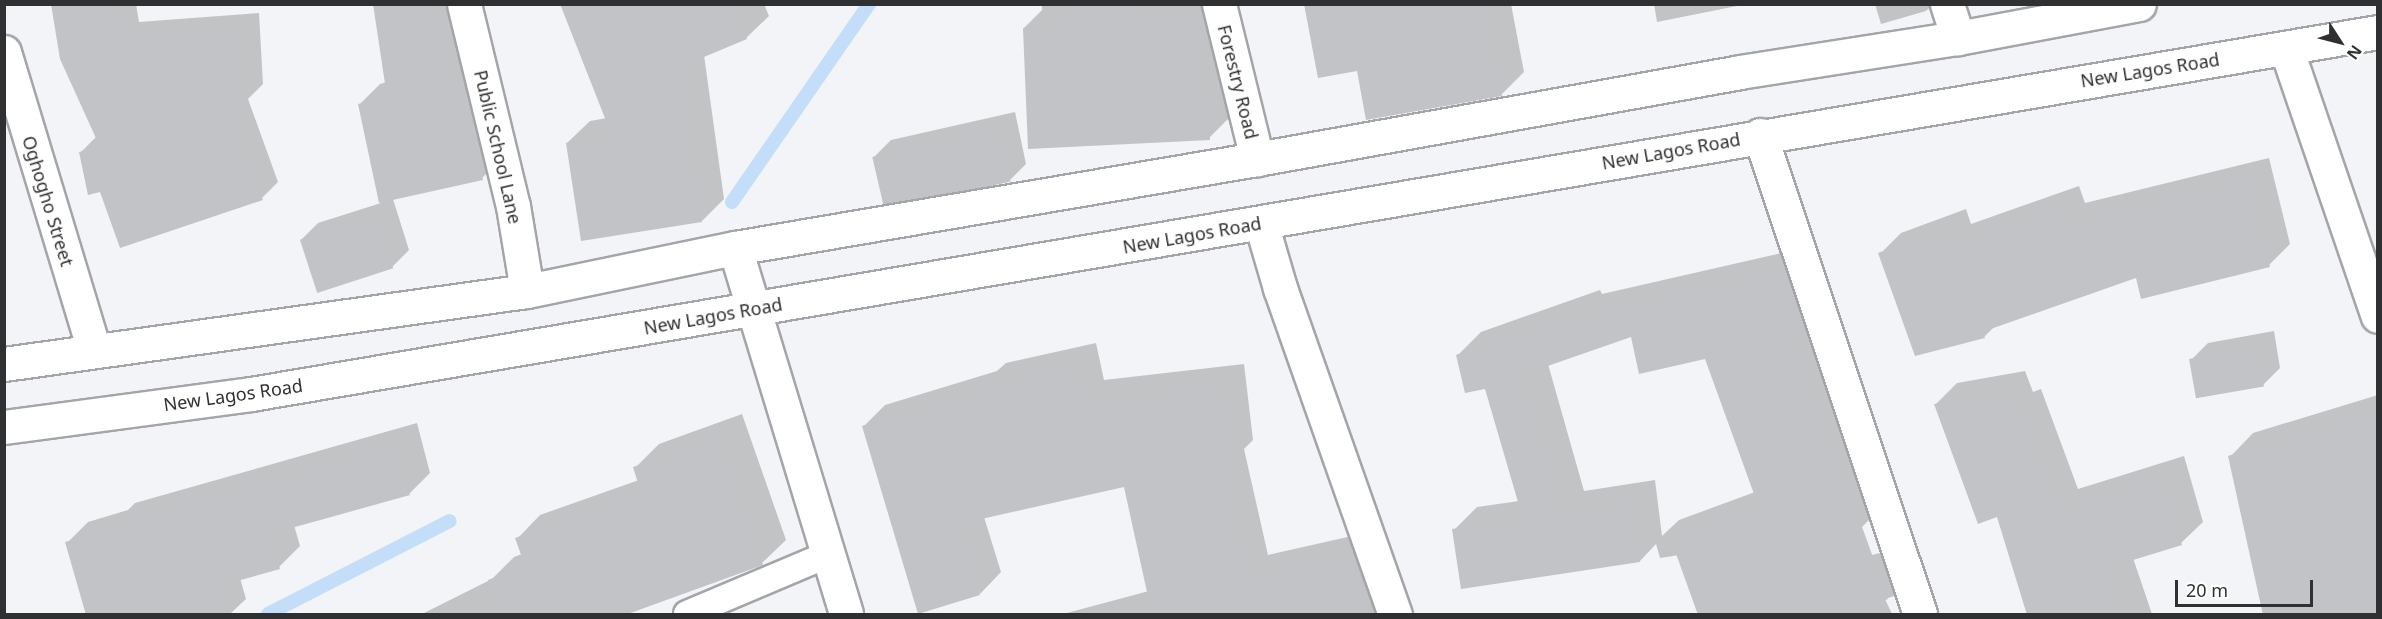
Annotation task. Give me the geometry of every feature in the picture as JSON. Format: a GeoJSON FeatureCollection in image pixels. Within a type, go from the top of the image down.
{"type":"FeatureCollection","features":[{"type":"Feature","properties":{"kind":"main road","name":"Public School Lane"},"geometry":{"type":"LineString","coordinates":[[464,4],[513,206],[527,291]]}},
{"type":"Feature","properties":{"kind":"main road","name":"Forestry Road"},"geometry":{"type":"LineString","coordinates":[[1219,4],[1257,159]]}},
{"type":"Feature","properties":{"kind":"main road"},"geometry":{"type":"LineString","coordinates":[[1947,4],[1958,38]]}},
{"type":"Feature","properties":{"kind":"main road"},"geometry":{"type":"LineString","coordinates":[[4,364],[527,291],[735,248],[1257,159],[1740,72],[1958,38],[2139,4]]}},
{"type":"Feature","properties":{"kind":"main road","name":"New Lagos Road"},"geometry":{"type":"LineString","coordinates":[[4,427],[251,394],[1261,223],[1760,135],[2378,32]]}},
{"type":"Feature","properties":{"kind":"main road"},"geometry":{"type":"LineString","coordinates":[[2286,48],[2378,316]]}},
{"type":"Feature","properties":{"kind":"main road","name":"Oghogho Street"},"geometry":{"type":"LineString","coordinates":[[4,52],[94,350]]}},
{"type":"Feature","properties":{"kind":"main road"},"geometry":{"type":"LineString","coordinates":[[1760,135],[1920,615]]}},
{"type":"Feature","properties":{"kind":"main road"},"geometry":{"type":"LineString","coordinates":[[1261,223],[1280,288],[1395,615]]}},
{"type":"Feature","properties":{"kind":"main road"},"geometry":{"type":"LineString","coordinates":[[735,248],[846,615]]}},
{"type":"Feature","properties":{"kind":"lane"},"geometry":{"type":"LineString","coordinates":[[687,615],[827,555]]}},
{"type":"Feature","properties":{"kind":"building"},"geometry":{"type":"Polygon","coordinates":[[[51,4],[117,4],[123,38],[243,28],[247,102],[228,103],[263,200],[120,248],[100,192],[88,195],[79,152],[100,147],[60,59],[51,4]]]}},
{"type":"Feature","properties":{"kind":"building"},"geometry":{"type":"Polygon","coordinates":[[[373,4],[437,4],[448,83],[461,81],[483,180],[379,203],[358,104],[387,97],[373,4]]]}},
{"type":"Feature","properties":{"kind":"building"},"geometry":{"type":"Polygon","coordinates":[[[560,4],[733,4],[747,39],[680,67],[702,222],[581,241],[566,143],[612,136],[560,4]]]}},
{"type":"Feature","properties":{"kind":"building"},"geometry":{"type":"Polygon","coordinates":[[[1065,4],[1145,4],[1146,19],[1203,16],[1210,140],[1028,149],[1023,28],[1066,25],[1065,4]]]}},
{"type":"Feature","properties":{"kind":"building"},"geometry":{"type":"Polygon","coordinates":[[[1304,4],[1485,4],[1502,96],[1366,120],[1357,71],[1318,78],[1304,4]]]}},
{"type":"Feature","properties":{"kind":"building"},"geometry":{"type":"Polygon","coordinates":[[[998,128],[1010,182],[885,211],[872,157],[998,128]]]}},
{"type":"Feature","properties":{"kind":"building"},"geometry":{"type":"Polygon","coordinates":[[[2248,178],[2270,267],[2141,299],[2136,278],[1982,332],[1985,338],[1915,356],[1878,253],[1945,228],[1950,244],[2059,206],[2065,223],[2248,178]]]}},
{"type":"Feature","properties":{"kind":"building"},"geometry":{"type":"Polygon","coordinates":[[[376,215],[393,268],[317,293],[300,240],[376,215]]]}},
{"type":"Feature","properties":{"kind":"building"},"geometry":{"type":"Polygon","coordinates":[[[1785,269],[1803,336],[1794,338],[1888,599],[1847,615],[1698,615],[1670,537],[1758,505],[1705,359],[1639,374],[1631,337],[1522,375],[1561,513],[1632,502],[1640,562],[1461,589],[1452,529],[1523,519],[1485,389],[1465,393],[1456,355],[1577,312],[1579,316],[1785,269]]]}},
{"type":"Feature","properties":{"kind":"building"},"geometry":{"type":"Polygon","coordinates":[[[2257,347],[2264,386],[2196,398],[2189,359],[2257,347]]]}},
{"type":"Feature","properties":{"kind":"building"},"geometry":{"type":"Polygon","coordinates":[[[1075,363],[1083,401],[1223,385],[1232,463],[1222,464],[1247,575],[1353,552],[1370,615],[1152,615],[1124,487],[959,524],[980,595],[918,614],[862,426],[984,389],[983,384],[1075,363]]]}},
{"type":"Feature","properties":{"kind":"building"},"geometry":{"type":"Polygon","coordinates":[[[2004,392],[2012,412],[2020,410],[2057,509],[2162,477],[2182,545],[2107,568],[2123,615],[2027,615],[1997,517],[1978,524],[1934,404],[2004,392]]]}},
{"type":"Feature","properties":{"kind":"building"},"geometry":{"type":"Polygon","coordinates":[[[2378,410],[2378,615],[2263,615],[2228,456],[2378,410]]]}},
{"type":"Feature","properties":{"kind":"building"},"geometry":{"type":"Polygon","coordinates":[[[718,437],[763,565],[625,615],[500,615],[488,580],[525,566],[515,538],[641,493],[633,467],[718,437]]]}},
{"type":"Feature","properties":{"kind":"building"},"geometry":{"type":"Polygon","coordinates":[[[396,443],[410,495],[270,534],[280,569],[216,587],[224,615],[86,615],[65,542],[114,529],[113,524],[396,443]]]}},
{"type":"Feature","properties":{"kind":"waterway"},"geometry":{"type":"LineString","coordinates":[[732,202],[869,4]]}},
{"type":"Feature","properties":{"kind":"waterway"},"geometry":{"type":"LineString","coordinates":[[268,614],[450,521]]}}]}
